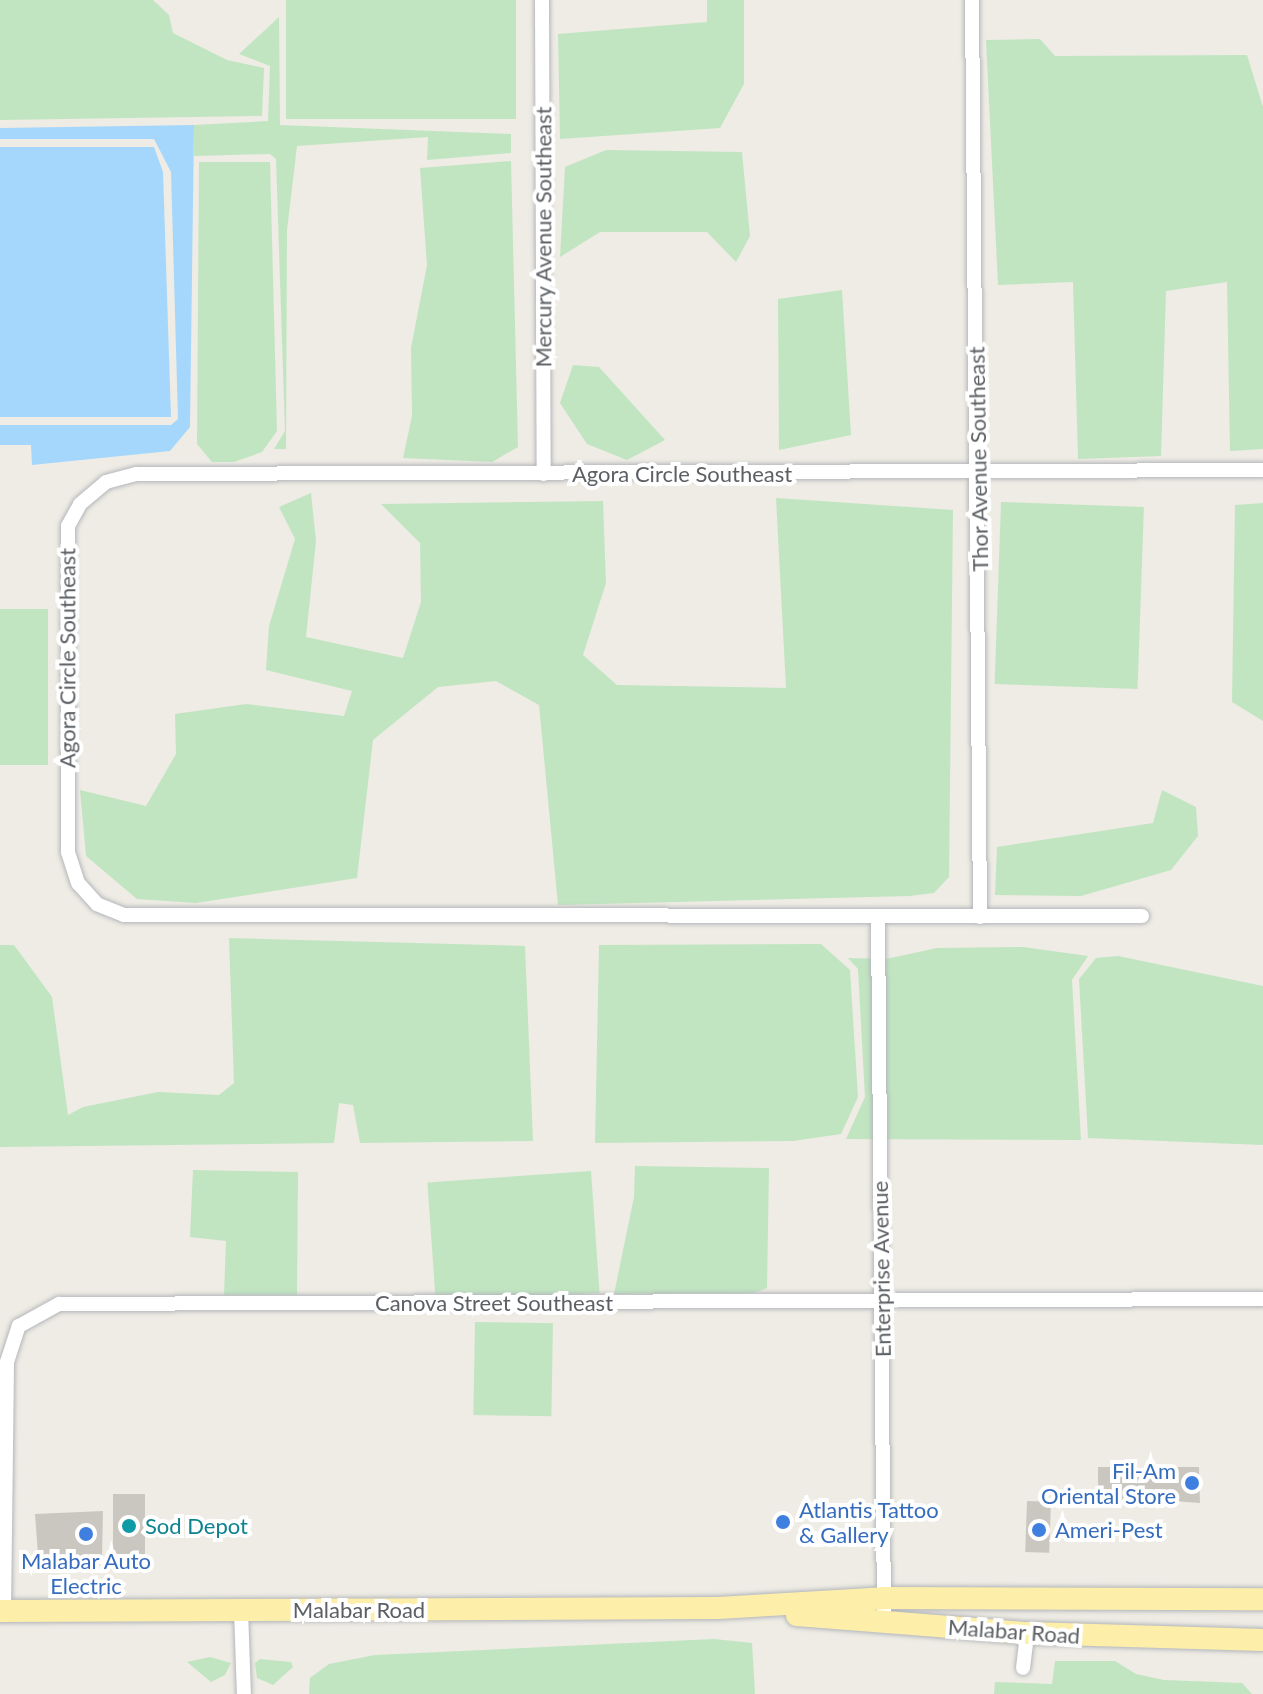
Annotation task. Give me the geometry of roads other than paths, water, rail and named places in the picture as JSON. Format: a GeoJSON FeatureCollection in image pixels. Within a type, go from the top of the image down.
{"type":"FeatureCollection","features":[{"type":"Feature","properties":{"kind":"main road","name":"Malabar Road"},"geometry":{"type":"LineString","coordinates":[[2,1611],[718,1608],[884,1598],[1263,1599]]}},
{"type":"Feature","properties":{"kind":"main road"},"geometry":{"type":"LineString","coordinates":[[1027,1633],[1035,1612],[1042,1607],[1139,1606],[1161,1599]]}},
{"type":"Feature","properties":{"kind":"main road","name":"Malabar Road"},"geometry":{"type":"LineString","coordinates":[[718,1608],[1027,1633],[1263,1640]]}},
{"type":"Feature","properties":{"kind":"street","name":"Mercury Avenue Southeast"},"geometry":{"type":"LineString","coordinates":[[542,0],[544,474]]}},
{"type":"Feature","properties":{"kind":"street","name":"Thor Avenue Southeast"},"geometry":{"type":"LineString","coordinates":[[972,0],[979,473],[980,917]]}},
{"type":"Feature","properties":{"kind":"street","name":"Agora Circle Southeast"},"geometry":{"type":"LineString","coordinates":[[1142,916],[158,919],[124,915],[97,904],[78,883],[68,852],[65,551],[68,526],[80,504],[106,482],[136,474],[1263,470]]}},
{"type":"Feature","properties":{"kind":"street","name":"Enterprise Avenue"},"geometry":{"type":"LineString","coordinates":[[878,917],[884,1621]]}},
{"type":"Feature","properties":{"kind":"street","name":"Canova Street Southeast"},"geometry":{"type":"LineString","coordinates":[[2,1611],[7,1362],[19,1326],[59,1304],[1263,1299]]}},
{"type":"Feature","properties":{"kind":"street"},"geometry":{"type":"LineString","coordinates":[[241,1610],[244,1694]]}},
{"type":"Feature","properties":{"kind":"street"},"geometry":{"type":"LineString","coordinates":[[1023,1668],[1027,1633]]}},
{"type":"Feature","properties":{"kind":"water"},"geometry":{"type":"Polygon","coordinates":[[[194,125],[190,427],[170,451],[32,465],[31,445],[0,445],[0,425],[171,425],[178,419],[171,172],[154,139],[0,139],[0,128],[194,125]]]}},
{"type":"Feature","properties":{"kind":"water"},"geometry":{"type":"Polygon","coordinates":[[[0,147],[154,147],[163,172],[171,417],[0,417],[0,147]]]}},
{"type":"Feature","properties":{"kind":"place","name":"Fil-Am Oriental Store"},"geometry":{"type":"Point","coordinates":[1192,1483]}},
{"type":"Feature","properties":{"kind":"place","name":"Atlantis Tattoo & Gallery"},"geometry":{"type":"Point","coordinates":[783,1522]}},
{"type":"Feature","properties":{"kind":"place","name":"Sod Depot"},"geometry":{"type":"Point","coordinates":[129,1526]}},
{"type":"Feature","properties":{"kind":"place","name":"Ameri-Pest"},"geometry":{"type":"Point","coordinates":[1039,1530]}},
{"type":"Feature","properties":{"kind":"place","name":"Malabar Auto Electric"},"geometry":{"type":"Point","coordinates":[86,1534]}}]}
